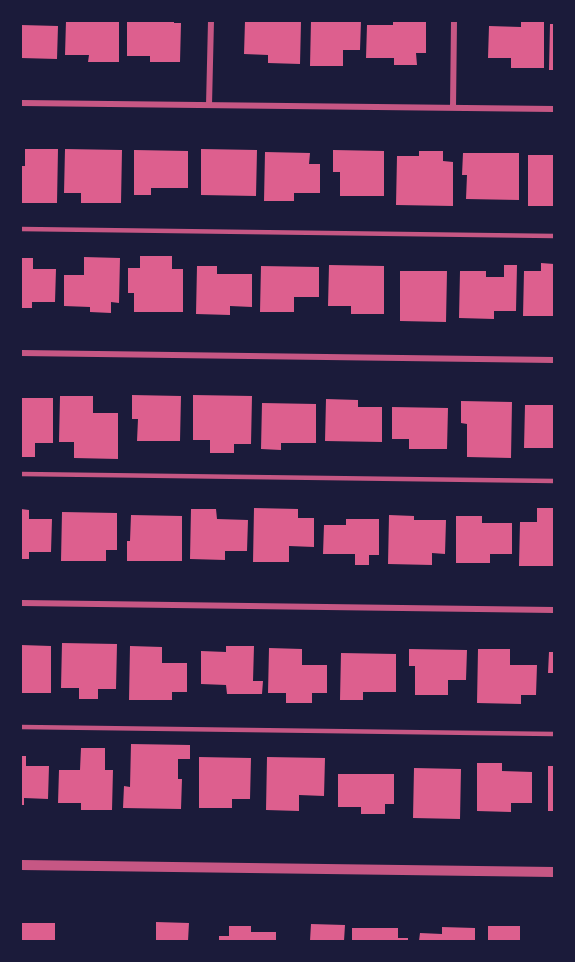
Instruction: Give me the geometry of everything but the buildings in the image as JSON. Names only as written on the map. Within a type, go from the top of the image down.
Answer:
[{"type":"street","points":[[210,105],[211,21]]},
{"type":"street","points":[[453,108],[454,21]]},
{"type":"street","points":[[21,103],[554,109]]},
{"type":"street","points":[[21,353],[554,360]]},
{"type":"street","points":[[21,603],[554,610]]},
{"type":"street","points":[[21,865],[554,872]]},
{"type":"lane","points":[[21,229],[554,236]]},
{"type":"lane","points":[[21,474],[554,481]]},
{"type":"lane","points":[[21,727],[554,734]]}]
